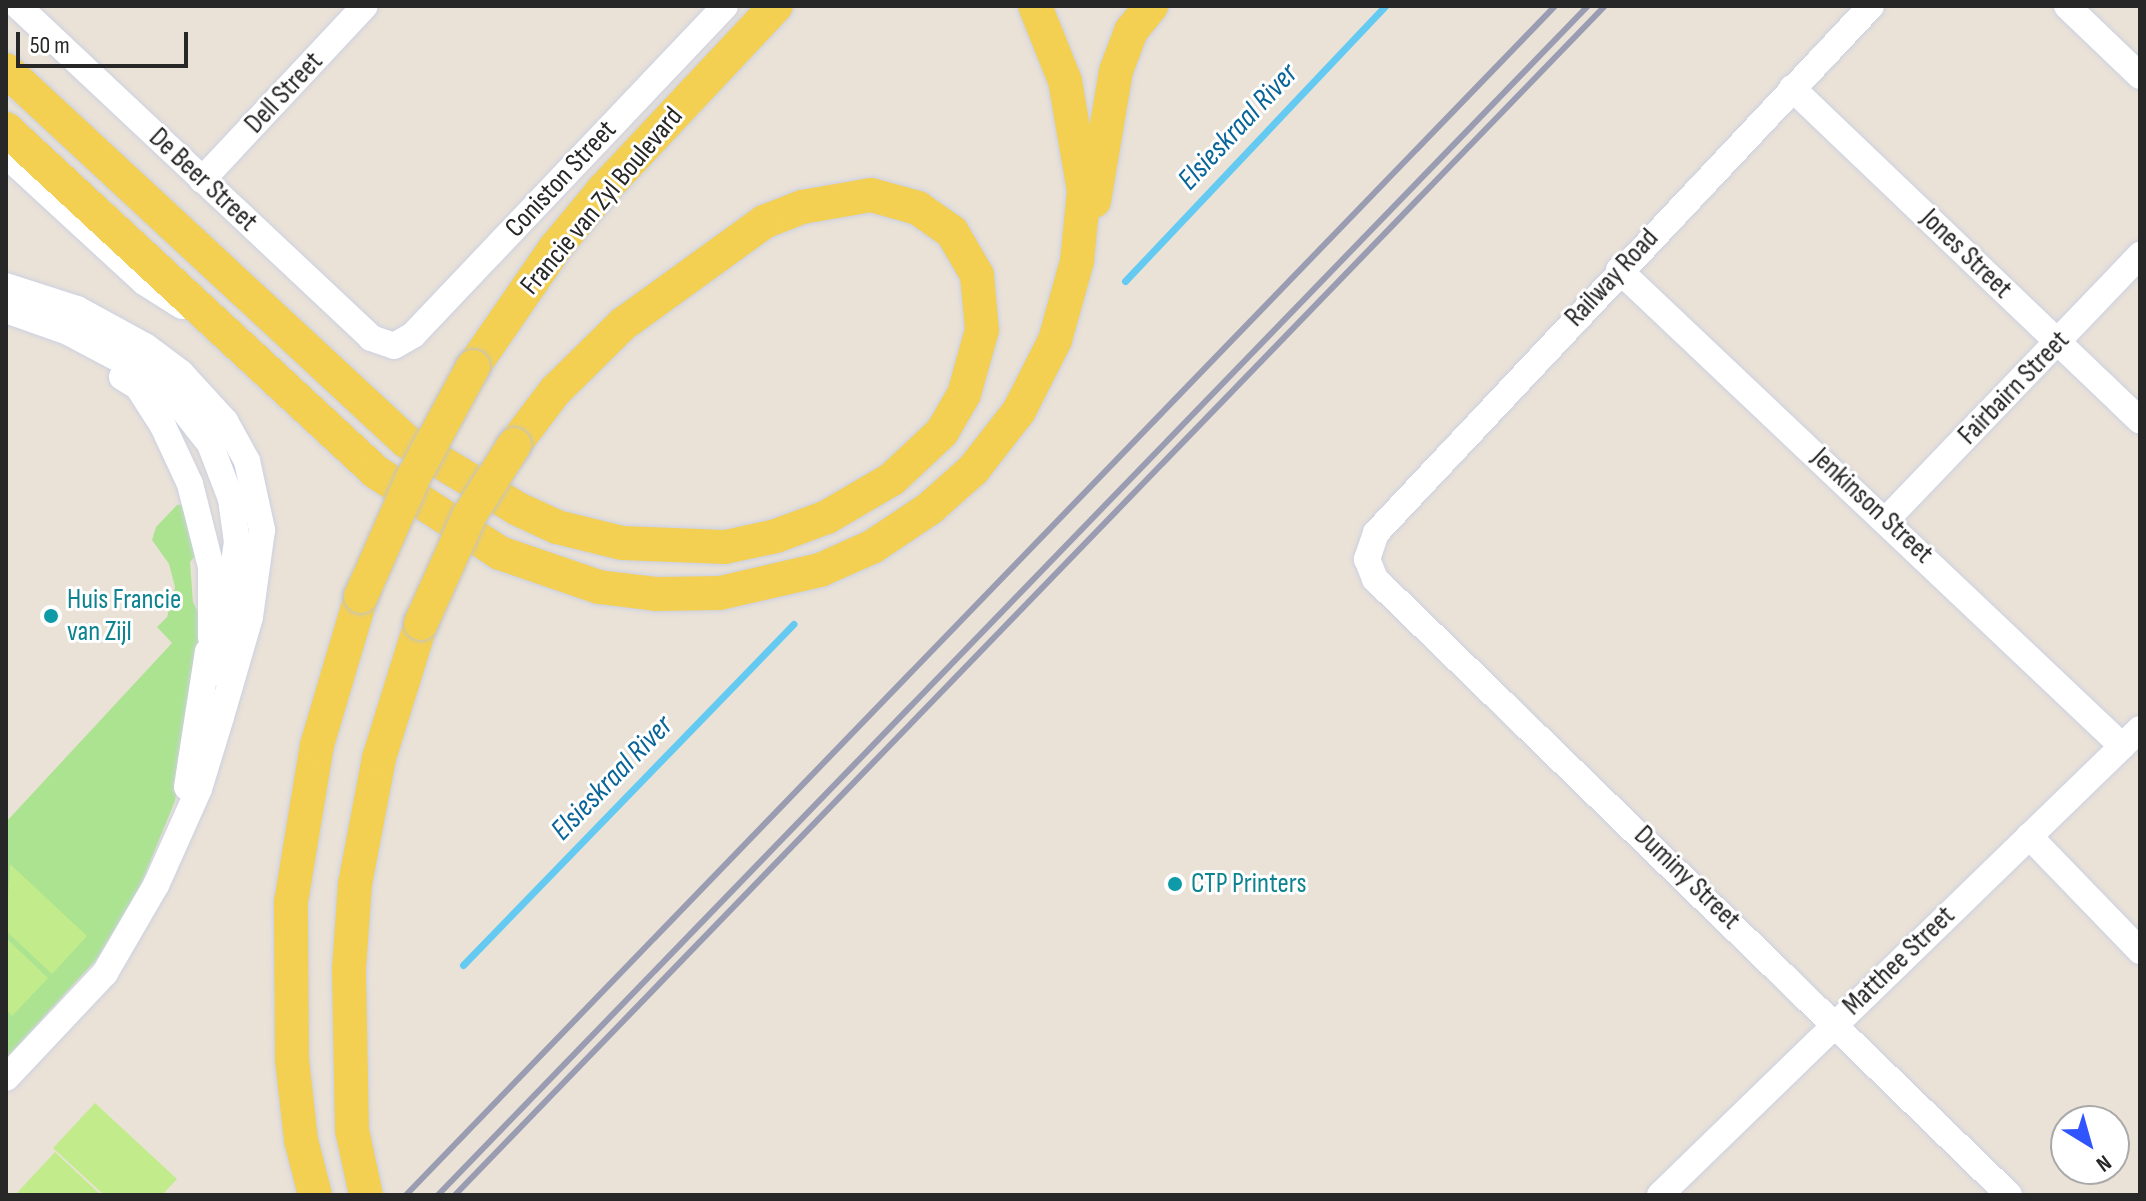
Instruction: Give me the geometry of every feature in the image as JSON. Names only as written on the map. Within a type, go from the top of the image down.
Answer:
[{"type":"main road","name":"Francie van Zyl Boulevard","points":[[315,1195],[301,1140],[288,980],[291,902],[317,745],[361,596],[414,476],[473,367],[555,248],[604,189],[776,6]]},
{"type":"main road","points":[[6,129],[216,327],[376,472],[500,553],[599,587],[656,594],[720,593],[820,570],[872,547],[929,509],[973,470],[1019,411],[1055,340],[1079,236],[1084,191],[1077,135],[1065,81],[1035,6]]},
{"type":"main road","points":[[1079,236],[1100,186],[1116,71],[1131,31],[1151,6]]},
{"type":"main road","points":[[6,70],[406,441],[518,509],[557,527],[622,543],[725,547],[776,536],[827,517],[892,479],[942,432],[964,394],[982,330],[977,275],[952,232],[918,208],[871,195],[802,207],[764,222],[623,324],[555,391],[514,445],[469,516],[421,623],[379,758],[355,884],[349,969],[352,1130],[366,1195]]},
{"type":"street","name":"De Beer Street","points":[[18,6],[371,338],[394,346]]},
{"type":"street","name":"Dell Street","points":[[202,180],[365,6]]},
{"type":"street","name":"Coniston Street","points":[[394,346],[413,335],[725,6]]},
{"type":"street","name":"Railway Road","points":[[1367,559],[1376,533],[1619,270],[1871,6]]},
{"type":"street","points":[[2067,6],[2140,76]]},
{"type":"street","name":"Jones Street","points":[[1792,88],[2140,420]]},
{"type":"street","points":[[6,155],[144,282],[216,327]]},
{"type":"street","name":"Fairbairn Street","points":[[1887,519],[2140,255]]},
{"type":"street","name":"Jenkinson Street","points":[[1619,270],[1887,519],[2131,737]]},
{"type":"street","points":[[6,286],[77,309],[145,346],[202,393],[247,461],[259,509],[260,565],[199,789],[183,818],[156,885],[105,973],[6,1078]]},
{"type":"street","points":[[6,299],[56,315],[140,358],[205,415],[228,454],[243,495],[249,546],[237,627],[199,789]]},
{"type":"street","points":[[6,310],[94,344],[155,384],[193,419],[222,472],[237,542],[199,789]]},
{"type":"street","points":[[6,326],[90,357],[138,387],[180,426],[215,504],[221,571],[183,818]]},
{"type":"street","name":"Duminy Street","points":[[1367,559],[1375,579],[1837,1022],[2009,1195]]},
{"type":"street","name":"Matthee Street","points":[[1660,1195],[2131,737]]},
{"type":"street","points":[[2029,836],[2140,951]]},
{"type":"green space","points":[[187,504],[201,549],[190,562],[193,602],[204,624],[175,801],[139,889],[96,960],[6,1058],[6,822],[172,643],[157,627],[167,617],[175,587],[169,564],[152,540],[156,527],[177,505]]},
{"type":"green space","points":[[10,864],[87,936],[52,974],[6,931]]},
{"type":"green space","points":[[6,938],[48,978],[12,1016],[6,1010]]},
{"type":"green space","points":[[95,1103],[177,1179],[162,1195],[104,1195],[53,1148]]},
{"type":"green space","points":[[55,1152],[101,1195],[15,1195]]},
{"type":"waterway","name":"Elsieskraal River","points":[[1125,281],[1385,6]]},
{"type":"waterway","name":"Elsieskraal River","points":[[463,965],[794,624]]},
{"type":"railway","points":[[406,1195],[1555,6]]},
{"type":"railway","points":[[438,1195],[1588,6]]},
{"type":"railway","points":[[455,1195],[1605,6]]},
{"type":"place","name":"Huis Francie van Zijl","points":[[51,616]]},
{"type":"place","name":"CTP Printers","points":[[1175,884]]}]
